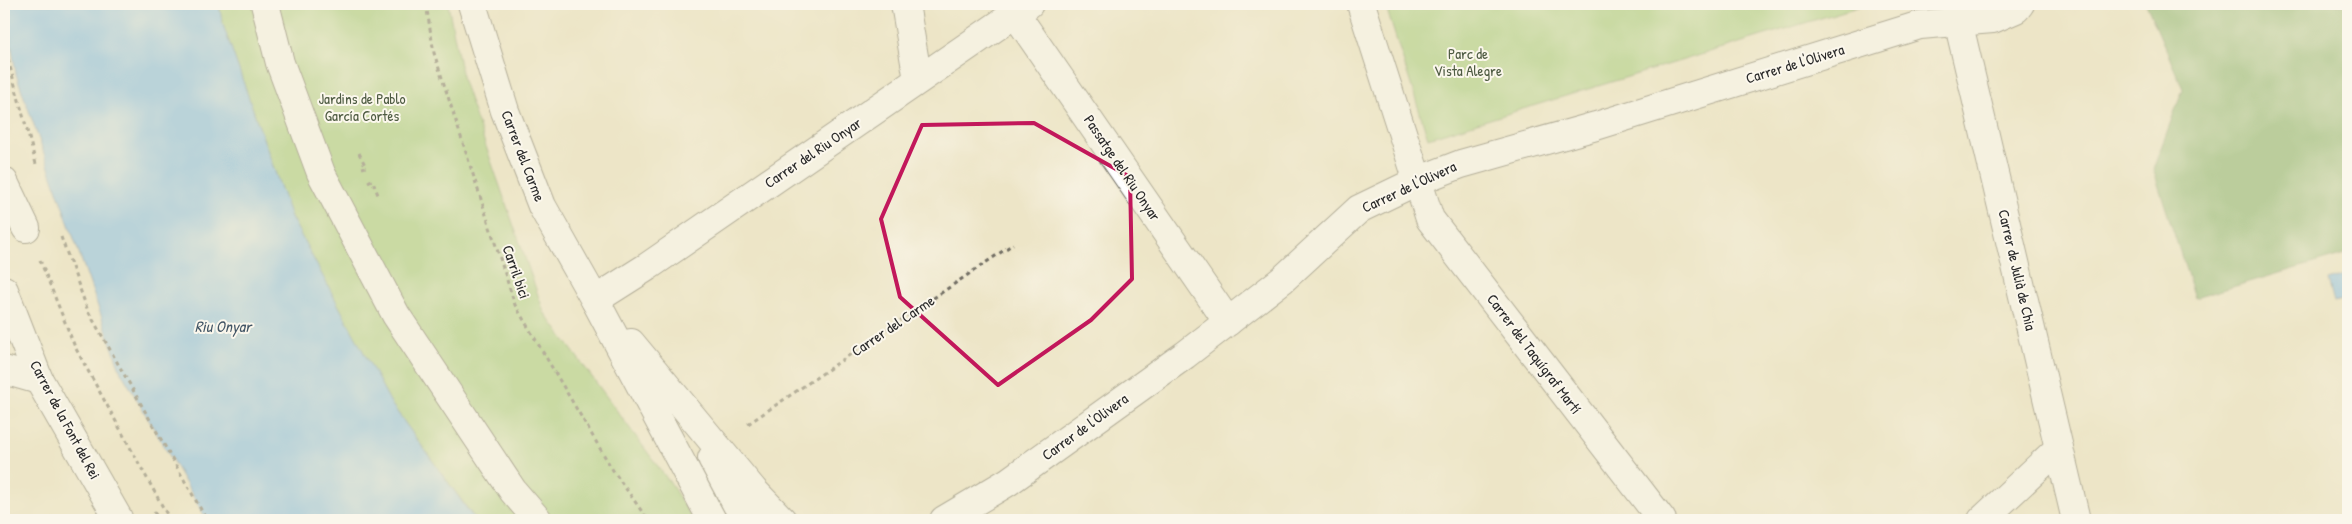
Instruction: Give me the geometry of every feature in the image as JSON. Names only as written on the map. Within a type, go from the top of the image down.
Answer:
[{"type":"street","points":[[266,4],[280,63],[322,173],[391,306],[513,491],[538,520]]},
{"type":"street","name":"Carrer del Carme","points":[[472,4],[505,111],[542,206],[595,300],[712,520]]},
{"type":"street","points":[[905,4],[918,80]]},
{"type":"street","name":"Carrer del Taquígraf Martí","points":[[1361,4],[1404,131],[1417,181],[1430,219],[1662,520]]},
{"type":"street","name":"Carrer de l'Olivera","points":[[944,520],[1008,482],[1228,322],[1282,280],[1359,209],[1417,181],[1461,164],[1596,126],[1920,26],[1993,19],[2016,9],[2020,4]]},
{"type":"street","name":"Carrer del Riu Onyar","points":[[595,300],[647,267],[1022,8]]},
{"type":"street","name":"Passatge del Riu Onyar","points":[[1022,8],[1228,322]]},
{"type":"street","name":"Carrer de Julià de Chia","points":[[1958,21],[2076,520]]},
{"type":"street","points":[[4,182],[26,228]]},
{"type":"street","name":"Carrer de la Font del Rei","points":[[4,290],[39,380],[118,518],[117,520]]},
{"type":"street","name":"Carrer del Carme","points":[[595,300],[754,491],[782,520]]},
{"type":"street","points":[[4,370],[39,380]]},
{"type":"street","points":[[683,405],[736,505],[750,520]]},
{"type":"street","points":[[1982,520],[2059,448]]},
{"type":"path","name":"Carril bici","points":[[426,4],[434,53],[515,305],[614,472],[648,520]]},
{"type":"path","points":[[4,44],[38,171]]},
{"type":"path","points":[[359,153],[366,167],[362,168]]},
{"type":"path","points":[[368,182],[372,180],[379,197]]},
{"type":"path","points":[[26,228],[75,347],[170,520]]},
{"type":"path","points":[[61,236],[88,311],[207,520]]},
{"type":"path","name":"Carrer del Carme","points":[[748,424],[1013,244]]},
{"type":"highlighted area","points":[[1034,123],[1130,177],[1132,279],[1091,320],[998,385],[900,297],[881,219],[922,125]]},
{"type":"green space","name":"Jardins de Pablo García Cortés","points":[[219,4],[448,4],[463,81],[544,312],[671,484],[693,520],[476,520],[392,405],[291,217],[222,22]]},
{"type":"green space","name":"Parc de Vista Alegre","points":[[1385,4],[1867,4],[1428,138]]},
{"type":"green space","points":[[2146,4],[2348,4],[2348,253],[2195,298],[2153,169],[2183,89]]},
{"type":"water","name":"Riu Onyar","points":[[5,4],[219,4],[222,22],[291,217],[392,405],[475,520],[207,520],[121,372],[16,74]]},
{"type":"water","points":[[2348,274],[2348,298],[2334,302],[2328,280]]}]
